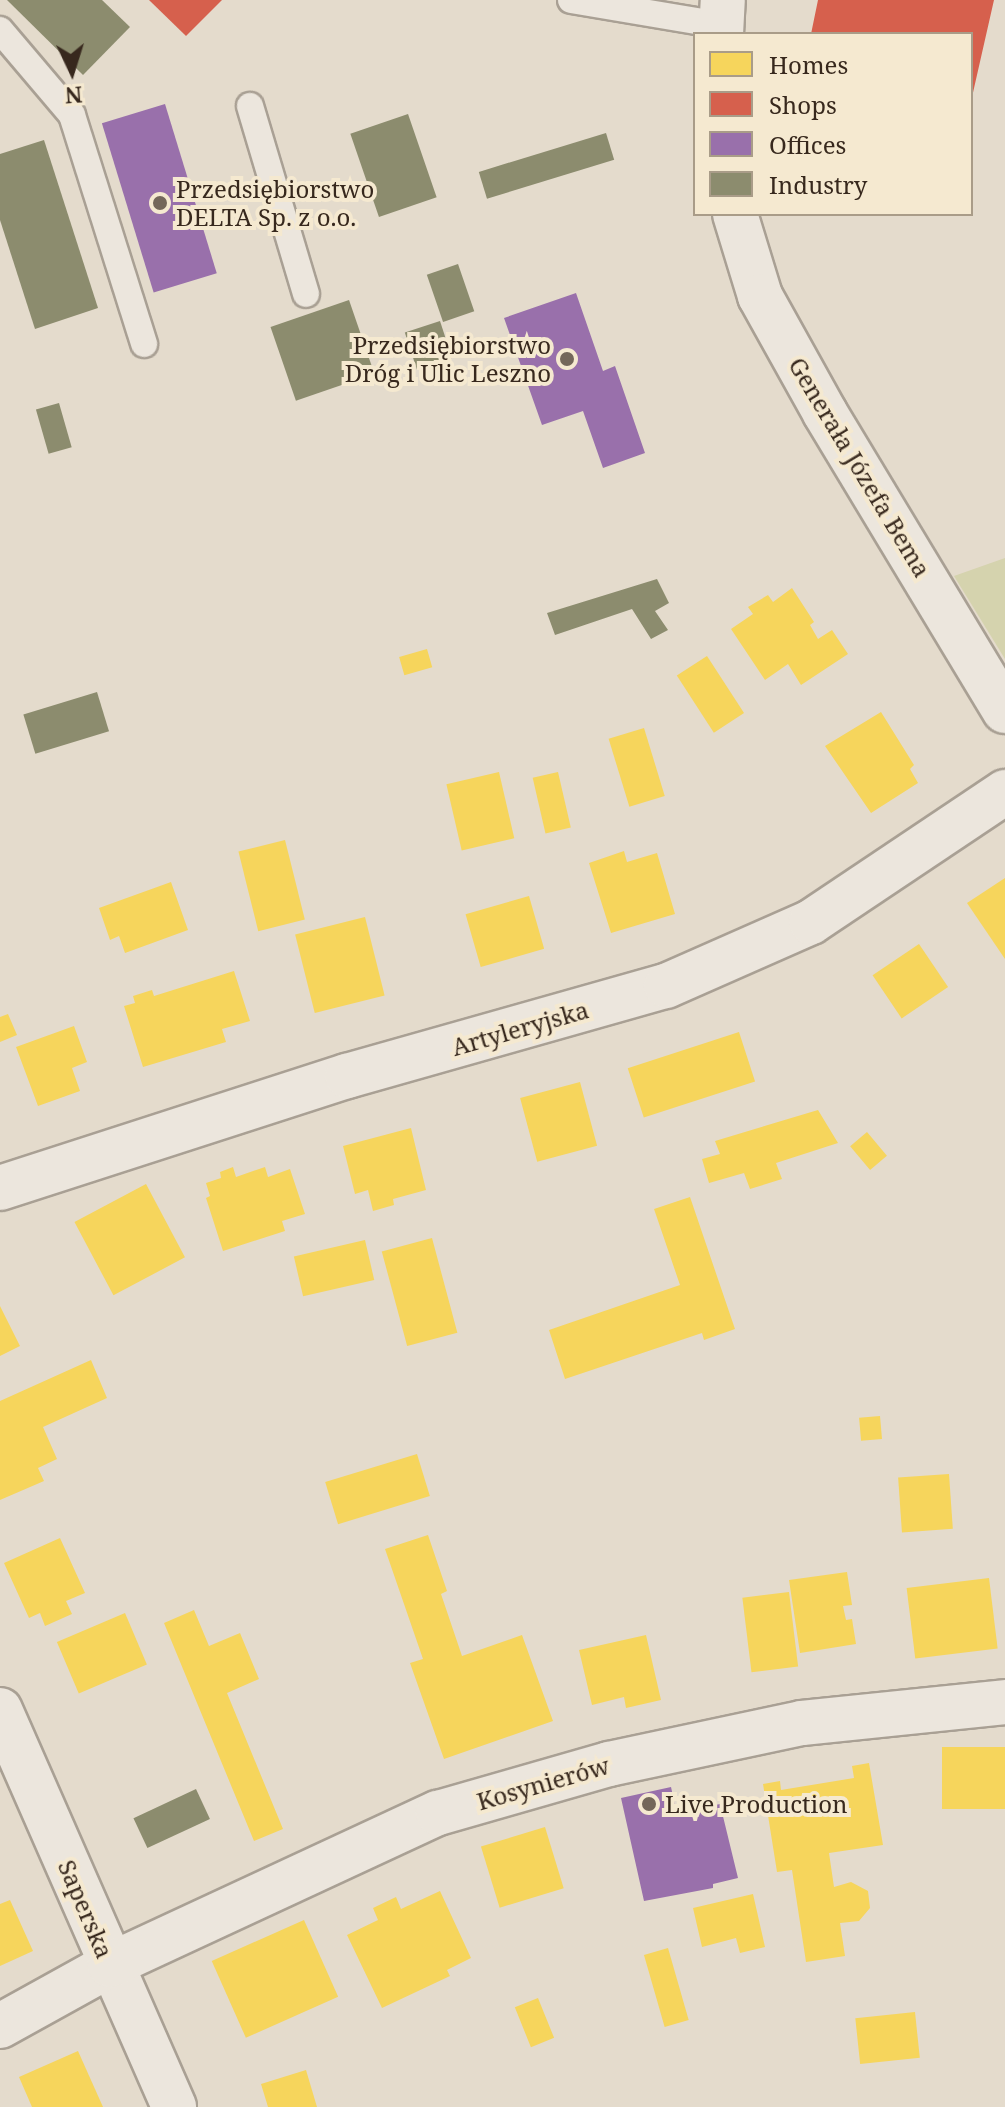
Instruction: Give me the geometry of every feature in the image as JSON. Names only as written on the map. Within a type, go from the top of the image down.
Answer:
[{"type":"street","name":"Generała Józefa Bema","points":[[736,216],[760,296],[832,424],[1005,711]]},
{"type":"street","name":"Artyleryjska","points":[[0,1188],[332,1080],[666,986],[811,922],[1005,792]]},
{"type":"street","name":"Kosynierów","points":[[0,2026],[110,1965],[438,1813],[609,1764],[802,1723],[1005,1702]]},
{"type":"street","name":"Saperska","points":[[0,1710],[174,2107]]},
{"type":"lane","points":[[571,0],[722,20]]},
{"type":"lane","points":[[0,30],[72,115],[144,344]]},
{"type":"lane","points":[[250,106],[306,294]]},
{"type":"shaded area","points":[[1005,558],[1005,659],[954,576]]},
{"type":"building: Homes","points":[[792,588],[814,622],[810,625],[818,639],[832,630],[848,654],[801,685],[788,664],[765,680],[731,629],[753,614],[748,607],[768,595],[773,602]]},
{"type":"building: Homes","points":[[427,649],[432,667],[404,675],[399,657]]},
{"type":"building: Homes","points":[[707,656],[744,713],[714,733],[677,676]]},
{"type":"building: Homes","points":[[881,712],[914,765],[910,769],[918,783],[871,813],[825,746]]},
{"type":"building: Homes","points":[[644,728],[665,796],[629,807],[609,739]]},
{"type":"building: Homes","points":[[499,772],[514,838],[462,850],[446,784]]},
{"type":"building: Homes","points":[[558,772],[571,828],[545,833],[533,778]]},
{"type":"building: Homes","points":[[285,840],[305,920],[258,931],[238,852]]},
{"type":"building: Homes","points":[[624,851],[627,862],[657,853],[675,914],[611,933],[589,863]]},
{"type":"building: Homes","points":[[1005,878],[1005,959],[967,903]]},
{"type":"building: Homes","points":[[171,882],[188,930],[125,953],[119,936],[110,940],[99,908]]},
{"type":"building: Homes","points":[[529,896],[544,949],[481,967],[466,914]]},
{"type":"building: Homes","points":[[365,917],[385,996],[315,1013],[295,934]]},
{"type":"building: Homes","points":[[919,944],[948,987],[902,1018],[873,975]]},
{"type":"building: Homes","points":[[234,971],[250,1021],[222,1029],[226,1042],[143,1067],[124,1006],[135,1003],[133,996],[152,990],[154,996]]},
{"type":"building: Homes","points":[[8,1014],[17,1035],[0,1042],[0,1017]]},
{"type":"building: Homes","points":[[74,1026],[87,1062],[72,1068],[80,1091],[38,1106],[16,1047]]},
{"type":"building: Homes","points":[[739,1032],[755,1081],[644,1118],[628,1068]]},
{"type":"building: Homes","points":[[580,1082],[597,1146],[537,1162],[520,1098]]},
{"type":"building: Homes","points":[[818,1110],[838,1143],[776,1163],[782,1179],[750,1189],[744,1173],[709,1183],[702,1159],[720,1154],[715,1141]]},
{"type":"building: Homes","points":[[411,1128],[426,1190],[393,1199],[394,1205],[373,1211],[368,1190],[355,1194],[343,1146]]},
{"type":"building: Homes","points":[[867,1132],[887,1156],[870,1170],[850,1146]]},
{"type":"building: Homes","points":[[233,1167],[236,1177],[265,1167],[268,1177],[290,1169],[305,1214],[282,1221],[285,1231],[223,1251],[206,1198],[210,1196],[206,1183],[221,1178],[220,1172]]},
{"type":"building: Homes","points":[[146,1184],[185,1257],[113,1295],[74,1222]]},
{"type":"building: Homes","points":[[690,1197],[735,1329],[704,1340],[702,1333],[565,1379],[549,1330],[680,1285],[654,1209]]},
{"type":"building: Homes","points":[[432,1238],[457,1333],[407,1346],[382,1251]]},
{"type":"building: Homes","points":[[365,1240],[374,1280],[303,1296],[294,1256]]},
{"type":"building: Homes","points":[[0,1306],[20,1346],[0,1356]]},
{"type":"building: Homes","points":[[91,1360],[107,1398],[43,1427],[57,1459],[38,1468],[44,1481],[0,1500],[0,1401]]},
{"type":"building: Homes","points":[[880,1416],[882,1439],[861,1441],[859,1418]]},
{"type":"building: Homes","points":[[417,1454],[430,1496],[338,1524],[325,1482]]},
{"type":"building: Homes","points":[[949,1474],[953,1529],[902,1532],[898,1478]]},
{"type":"building: Homes","points":[[428,1535],[447,1591],[441,1594],[462,1656],[522,1635],[553,1721],[444,1759],[410,1663],[423,1659],[385,1549]]},
{"type":"building: Homes","points":[[60,1538],[85,1593],[66,1601],[72,1614],[45,1626],[40,1613],[29,1618],[4,1563]]},
{"type":"building: Homes","points":[[847,1572],[852,1605],[843,1606],[846,1620],[852,1619],[856,1644],[800,1653],[789,1580]]},
{"type":"building: Homes","points":[[989,1578],[998,1648],[915,1659],[907,1588]]},
{"type":"building: Homes","points":[[789,1592],[798,1666],[751,1672],[742,1598]]},
{"type":"building: Homes","points":[[194,1610],[209,1646],[240,1633],[259,1679],[227,1693],[283,1829],[254,1841],[164,1623]]},
{"type":"building: Homes","points":[[125,1613],[147,1665],[79,1693],[57,1642]]},
{"type":"building: Homes","points":[[646,1635],[661,1700],[626,1708],[624,1697],[592,1705],[579,1650]]},
{"type":"building: Homes","points":[[942,1747],[1005,1747],[1005,1809],[942,1809]]},
{"type":"building: Homes","points":[[869,1763],[883,1845],[829,1853],[834,1887],[851,1882],[868,1891],[870,1908],[859,1921],[840,1923],[845,1956],[806,1962],[792,1870],[777,1872],[763,1784],[780,1781],[781,1790],[854,1778],[852,1766]]},
{"type":"building: Homes","points":[[545,1827],[564,1888],[500,1908],[481,1847]]},
{"type":"building: Homes","points":[[440,1891],[471,1958],[447,1970],[450,1976],[382,2008],[347,1935],[378,1920],[373,1908],[396,1897],[401,1909]]},
{"type":"building: Homes","points":[[753,1894],[765,1947],[740,1953],[736,1938],[702,1947],[693,1908]]},
{"type":"building: Homes","points":[[10,1900],[33,1951],[0,1966],[0,1904]]},
{"type":"building: Homes","points":[[304,1920],[338,1997],[246,2038],[212,1961]]},
{"type":"building: Homes","points":[[668,1948],[689,2020],[665,2027],[644,1955]]},
{"type":"building: Homes","points":[[538,1998],[554,2038],[531,2047],[515,2007]]},
{"type":"building: Homes","points":[[915,2012],[920,2058],[860,2064],[855,2018]]},
{"type":"building: Homes","points":[[78,2051],[103,2107],[32,2107],[19,2077]]},
{"type":"building: Homes","points":[[306,2070],[317,2107],[268,2107],[261,2084]]},
{"type":"building: Shops","points":[[149,0],[222,0],[186,36]]},
{"type":"building: Shops","points":[[818,0],[994,0],[973,93],[973,32],[811,32]]},
{"type":"building: Offices","points":[[165,104],[217,273],[154,293],[102,123]]},
{"type":"building: Offices","points":[[576,293],[603,371],[615,366],[645,453],[603,468],[583,411],[542,425],[504,318]]},
{"type":"building: Offices","points":[[671,1787],[677,1814],[720,1804],[738,1878],[713,1884],[713,1888],[644,1901],[621,1798]]},
{"type":"building: Industry","points":[[7,0],[102,0],[130,27],[83,75]]},
{"type":"building: Industry","points":[[408,114],[437,197],[379,217],[350,134]]},
{"type":"building: Industry","points":[[606,133],[614,160],[487,199],[479,172]]},
{"type":"building: Industry","points":[[44,140],[98,308],[35,329],[0,220],[0,154]]},
{"type":"building: Industry","points":[[458,264],[474,311],[443,322],[427,275]]},
{"type":"building: Industry","points":[[349,300],[374,374],[296,401],[271,327]]},
{"type":"building: Industry","points":[[440,321],[452,358],[417,370],[405,332]]},
{"type":"building: Industry","points":[[59,403],[72,447],[49,454],[36,410]]},
{"type":"building: Industry","points":[[657,579],[669,603],[655,611],[668,630],[651,639],[632,609],[555,635],[547,613]]},
{"type":"building: Industry","points":[[97,692],[109,731],[35,754],[23,715]]},
{"type":"building: Industry","points":[[196,1789],[210,1819],[147,1848],[133,1818]]},
{"type":"place","name":"Przedsiębiorstwo DELTA Sp. z o.o.","points":[[160,203]]},
{"type":"place","name":"Przedsiębiorstwo Dróg i Ulic Leszno","points":[[567,359]]},
{"type":"place","name":"Live Production","points":[[649,1804]]}]
